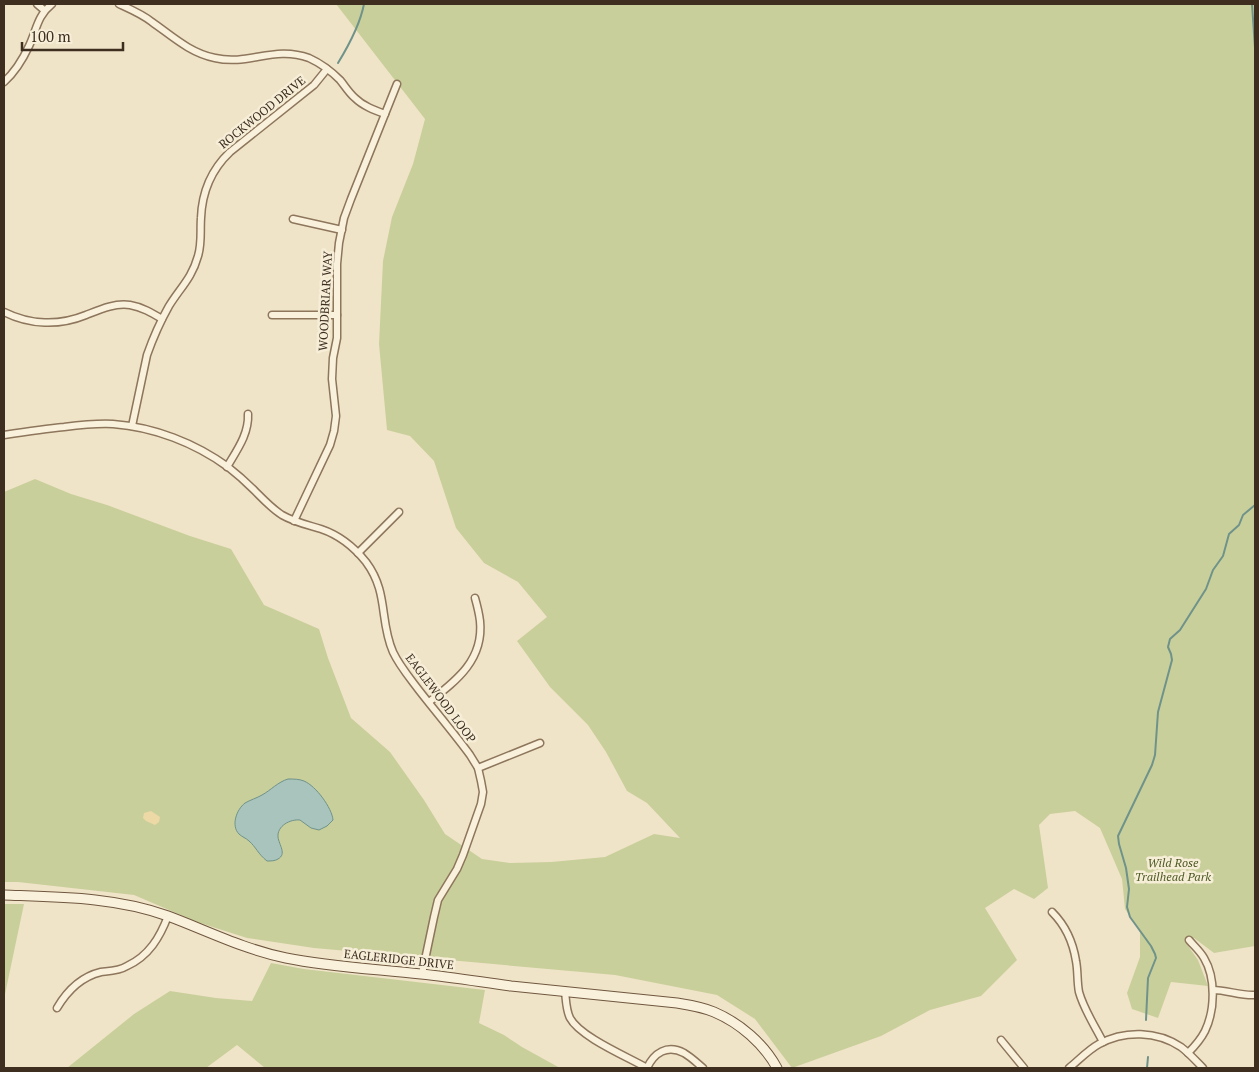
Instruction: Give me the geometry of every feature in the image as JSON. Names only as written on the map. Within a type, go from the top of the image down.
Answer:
[{"type":"main road","name":"EAGLERIDGE DRIVE","points":[[4,895],[91,899],[118,903],[168,916],[235,944],[257,951],[308,962],[677,1003],[710,1011],[734,1024],[749,1034],[767,1053],[776,1068]]},
{"type":"street","points":[[37,4],[44,10]]},
{"type":"street","points":[[4,82],[26,54],[38,20],[44,10],[52,4]]},
{"type":"street","points":[[118,4],[146,17],[189,49],[212,58],[246,60],[272,54],[290,54],[309,58],[327,69],[362,104],[385,114]]},
{"type":"street","name":"ROCKWOOD DRIVE","points":[[132,426],[151,344],[162,319],[196,265],[201,243],[200,220],[203,200],[212,173],[223,158],[314,85],[327,69]]},
{"type":"street","name":"WOODBRIAR WAY","points":[[294,521],[328,450],[334,431],[336,416],[332,380],[337,338],[338,252],[342,230],[351,199],[397,84]]},
{"type":"street","points":[[293,219],[342,230]]},
{"type":"street","points":[[4,312],[28,321],[54,323],[79,318],[110,306],[131,305],[162,319]]},
{"type":"street","points":[[272,316],[338,315]]},
{"type":"street","points":[[227,467],[246,434],[248,414]]},
{"type":"street","name":"EAGLEWOOD LOOP","points":[[4,435],[97,424],[132,426],[163,434],[210,455],[249,485],[270,506],[284,516],[334,535],[351,546],[371,569],[380,589],[387,635],[393,652],[401,666],[466,749],[478,768],[483,792],[480,811],[457,868],[438,900],[422,974]]},
{"type":"street","points":[[358,553],[399,512]]},
{"type":"street","points":[[429,702],[461,675],[474,656],[479,639],[480,622],[475,598]]},
{"type":"street","points":[[478,768],[540,743]]},
{"type":"street","points":[[1052,912],[1067,932],[1076,960],[1078,987],[1103,1042]]},
{"type":"street","points":[[56,1008],[70,989],[84,979],[100,972],[127,967],[140,958],[156,941],[168,916]]},
{"type":"street","points":[[1188,1053],[1198,1042],[1207,1025],[1213,990],[1212,978],[1203,956],[1189,940]]},
{"type":"street","points":[[1213,990],[1255,996]]},
{"type":"street","points":[[565,991],[570,1017],[580,1030],[589,1036],[647,1068],[650,1060],[656,1054],[670,1049],[684,1053],[703,1068]]},
{"type":"street","points":[[1069,1068],[1090,1050],[1103,1042],[1128,1035],[1159,1036],[1188,1053],[1204,1068]]},
{"type":"street","points":[[1001,1040],[1024,1068]]},
{"type":"green space","name":"Wild Rose Trailhead Park","points":[[336,4],[1255,4],[1255,946],[1214,953],[1194,938],[1186,943],[1198,960],[1208,986],[1171,982],[1158,1018],[1132,1009],[1127,993],[1140,957],[1140,930],[1125,909],[1122,879],[1100,828],[1075,811],[1050,814],[1039,825],[1048,888],[1034,899],[1014,889],[985,908],[1017,960],[981,996],[930,1010],[881,1036],[792,1068],[755,1019],[717,995],[615,975],[314,948],[247,938],[197,922],[134,895],[4,882],[4,492],[35,479],[71,494],[231,549],[264,605],[319,629],[351,718],[390,752],[445,834],[482,859],[510,863],[551,862],[605,857],[654,834],[680,838],[647,803],[627,791],[606,752],[588,725],[550,687],[517,641],[547,617],[518,582],[484,563],[456,528],[434,461],[410,436],[387,430],[379,344],[383,261],[392,217],[413,164],[425,119]]},
{"type":"green space","points":[[4,904],[24,904],[4,999]]},
{"type":"green space","points":[[271,963],[304,969],[485,990],[479,1023],[504,1035],[560,1068],[265,1068],[237,1045],[206,1068],[67,1068],[134,1014],[170,991],[252,1001]]},
{"type":"sand","points":[[151,811],[160,817],[159,822],[155,825],[143,818],[144,813]]},
{"type":"water","points":[[288,779],[302,780],[318,792],[327,804],[333,820],[319,830],[311,828],[300,820],[285,824],[278,833],[282,855],[277,860],[267,861],[248,840],[239,834],[235,827],[236,818],[239,810],[245,803]]},
{"type":"waterway","points":[[338,63],[354,35],[364,4]]},
{"type":"waterway","points":[[1252,4],[1255,48]]},
{"type":"waterway","points":[[1146,1020],[1148,978],[1156,958],[1151,946],[1130,917],[1127,907],[1129,889],[1126,868],[1118,836],[1155,755],[1158,712],[1172,660],[1168,647],[1170,639],[1180,630],[1206,589],[1213,570],[1223,556],[1229,534],[1239,525],[1243,515],[1255,505]]},
{"type":"waterway","points":[[1147,1068],[1148,1057]]}]
